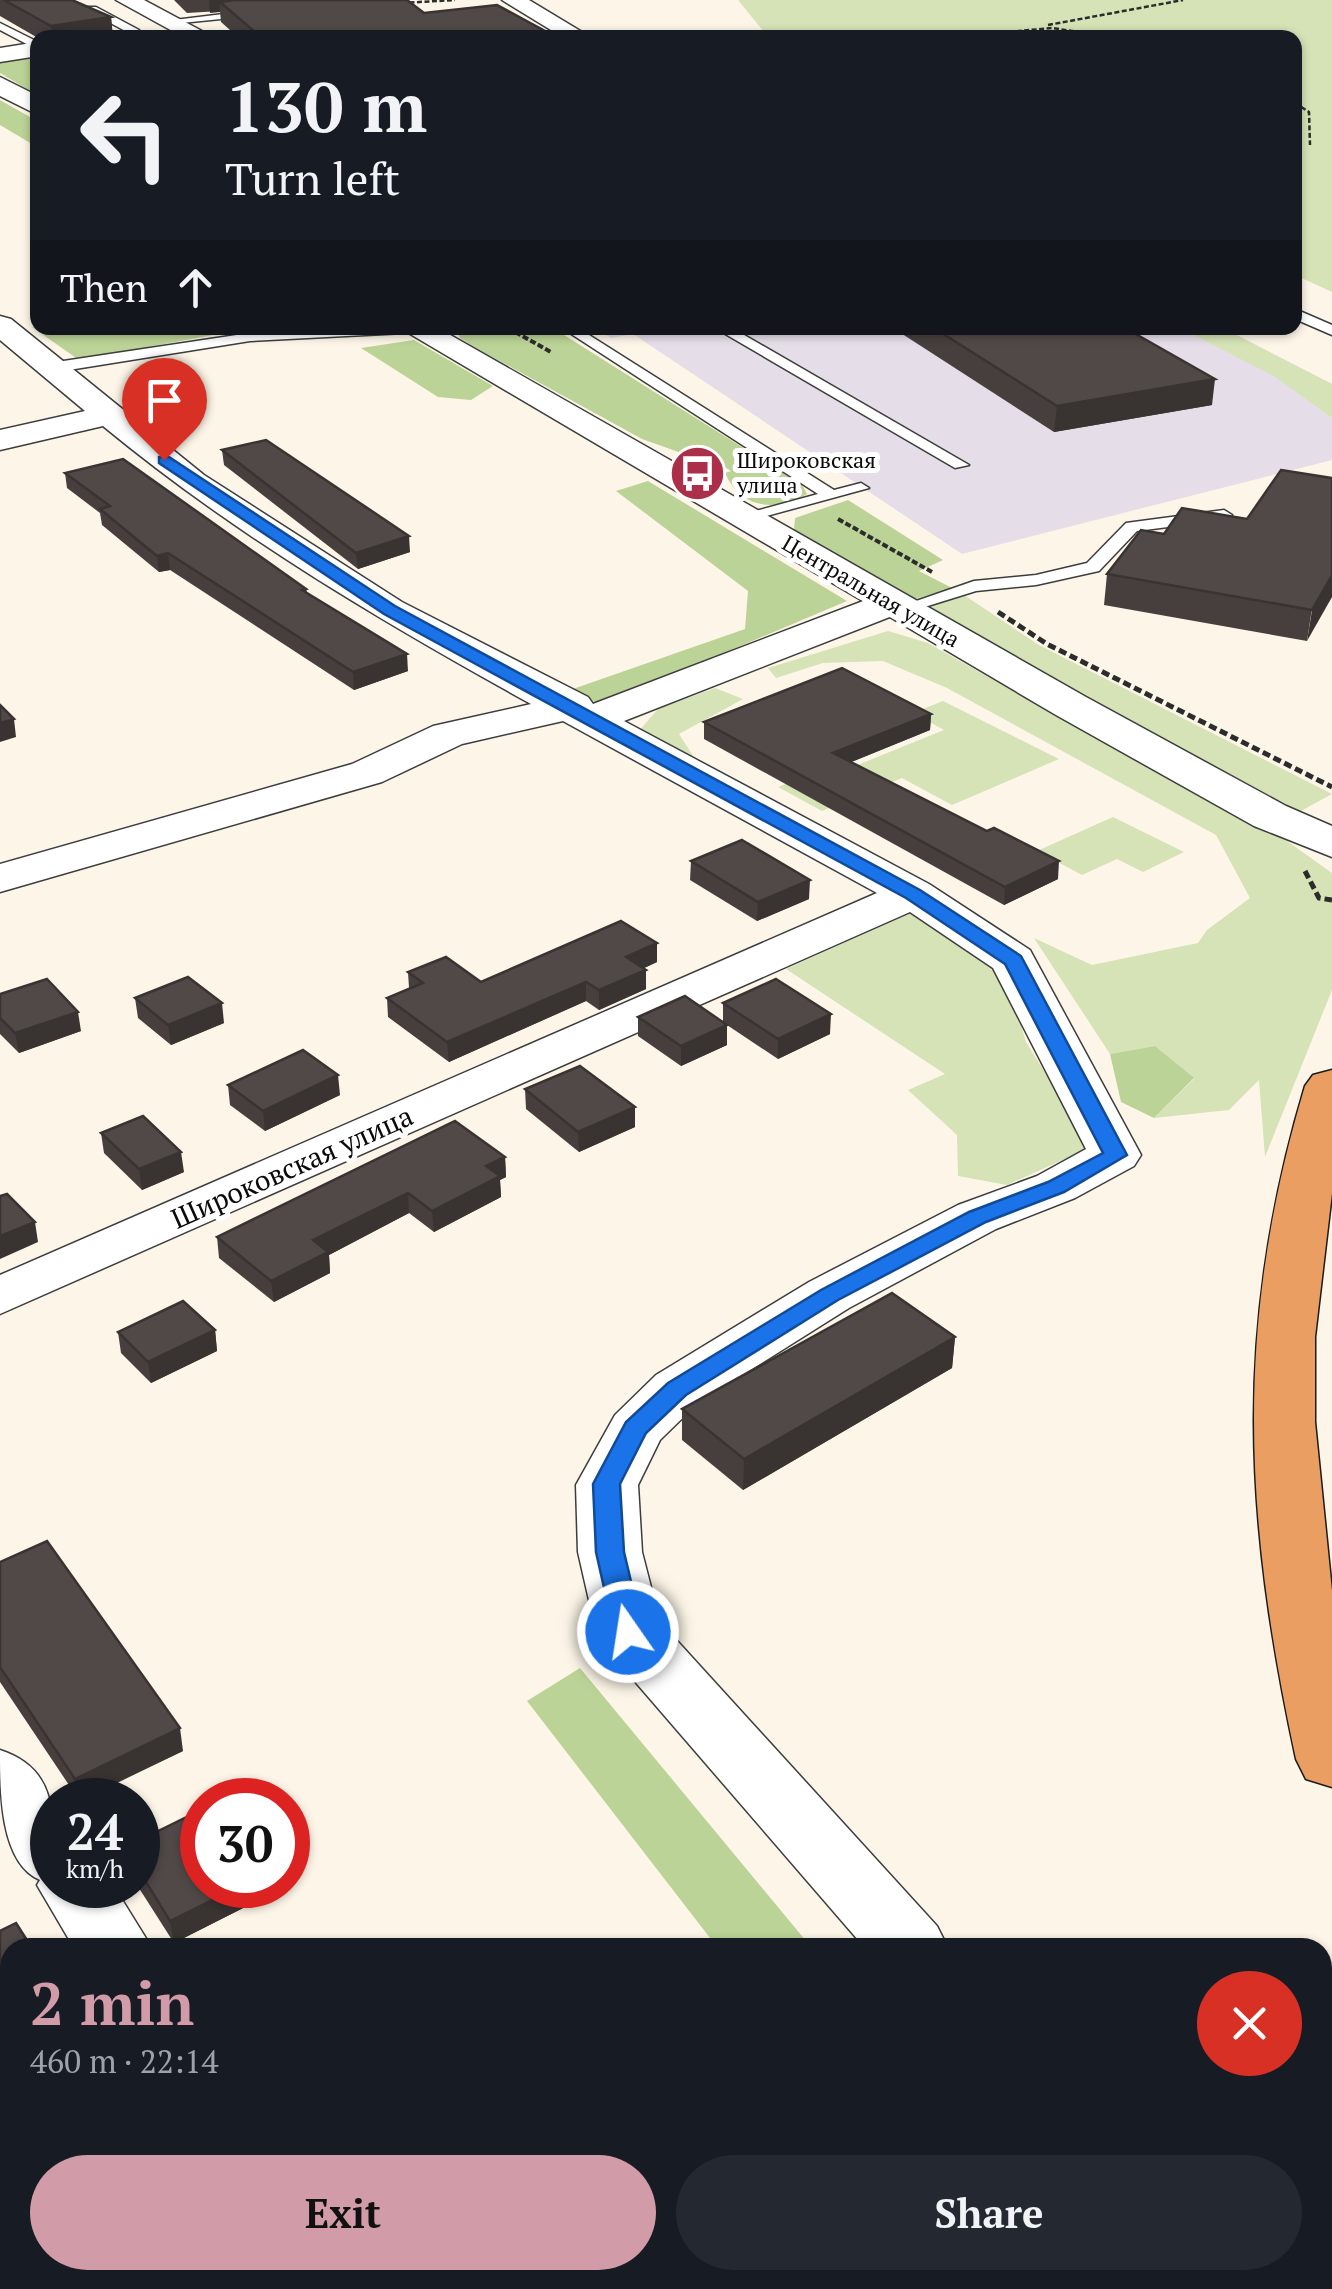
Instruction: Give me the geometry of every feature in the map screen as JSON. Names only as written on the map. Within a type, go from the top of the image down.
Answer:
[{"type":"highway","points":[[1332,1086],[1301,1189],[1289,1283],[1284,1430],[1306,1654],[1332,1759]]},
{"type":"street","points":[[127,0],[188,30]]},
{"type":"street","points":[[513,0],[567,30]]},
{"type":"street","points":[[0,55],[30,49]]},
{"type":"street","points":[[0,85],[30,102]]},
{"type":"street","points":[[0,325],[192,482],[390,610],[913,894],[1013,960],[1116,1155],[1056,1187],[977,1217],[830,1295],[677,1389],[636,1428],[606,1484],[610,1552],[628,1632],[902,1938]]},
{"type":"street","name":"Центральная улица","points":[[431,335],[897,606],[1270,816],[1332,843]]},
{"type":"street","points":[[0,440],[108,415]]},
{"type":"street","points":[[8,861],[367,773],[448,735],[584,712],[897,606]]},
{"type":"street","name":"Широковская улица","points":[[0,1296],[913,894]]},
{"type":"street","points":[[0,1778],[30,1822]]},
{"type":"street","points":[[88,1908],[108,1938]]},
{"type":"lane","points":[[49,0],[66,9],[92,9],[131,30]]},
{"type":"lane","points":[[170,21],[264,12]]},
{"type":"lane","points":[[0,26],[30,43]]},
{"type":"lane","points":[[1302,317],[1332,332]]},
{"type":"lane","points":[[50,368],[250,337],[288,335]]},
{"type":"lane","points":[[580,335],[832,496]]},
{"type":"lane","points":[[734,335],[961,465]]},
{"type":"lane","points":[[746,519],[861,488]]},
{"type":"lane","points":[[897,606],[963,589],[1093,567],[1132,528],[1224,515]]},
{"type":"path","points":[[390,3],[455,0]]},
{"type":"path","points":[[1017,30],[1183,0]]},
{"type":"path","points":[[398,3],[415,13]]},
{"type":"path","points":[[1017,30],[1081,30]]},
{"type":"path","points":[[1302,108],[1309,112],[1310,145]]},
{"type":"path","points":[[836,517],[963,589],[1047,644],[1332,787]]},
{"type":"shaded area","points":[[634,335],[1237,335],[1332,384],[1305,397],[1332,418],[1332,460],[962,554]]},
{"type":"green space","points":[[738,0],[1332,0],[1332,292],[1302,278],[1302,30],[762,30]]},
{"type":"green space","points":[[30,55],[30,91],[0,73],[0,57]]},
{"type":"green space","points":[[0,100],[30,117],[30,143],[0,125]]},
{"type":"green space","points":[[43,335],[213,335],[79,360]]},
{"type":"green space","points":[[459,335],[564,335],[802,485],[807,494],[783,504],[749,500],[732,485],[725,473],[731,471],[710,458],[701,460],[642,439]]},
{"type":"green space","points":[[1194,335],[1237,335],[1332,384],[1332,418],[1274,376]]},
{"type":"green space","points":[[414,340],[493,386],[471,400],[438,397],[361,348]]},
{"type":"green space","points":[[648,481],[847,601],[601,705],[570,690],[745,629],[748,591],[616,491]]},
{"type":"green space","points":[[848,500],[943,560],[919,571],[952,588],[908,601],[794,530],[795,518]]},
{"type":"green space","points":[[964,595],[1039,645],[1332,794],[1299,812],[920,608]]},
{"type":"green space","points":[[888,631],[928,643],[1236,817],[1273,831],[1332,873],[1332,990],[1265,1157],[1259,1080],[1229,1110],[1154,1118],[1194,1079],[1155,1046],[1110,1054],[1034,938],[1092,965],[1198,943],[1207,930],[1250,898],[1216,835],[947,688],[883,661],[823,663],[776,678],[768,668]]},
{"type":"green space","points":[[715,688],[743,699],[679,734],[699,765],[638,732],[658,709]]},
{"type":"green space","points":[[943,701],[1059,759],[952,805],[902,778],[822,811],[778,787],[844,761],[855,766],[944,730],[913,713]]},
{"type":"green space","points":[[1113,817],[1184,852],[1143,872],[1117,859],[1082,875],[1037,851]]},
{"type":"green space","points":[[913,912],[987,954],[1013,998],[1026,1042],[1091,1147],[1007,1185],[958,1176],[957,1135],[908,1090],[945,1074],[786,969]]},
{"type":"green space","points":[[1155,1046],[1194,1078],[1154,1118],[1121,1102],[1110,1054]]},
{"type":"green space","points":[[580,1668],[804,1938],[710,1938],[527,1701]]},
{"type":"building","points":[[4,0],[72,0],[111,17],[51,26]]},
{"type":"building","points":[[407,0],[424,13],[497,5],[543,30],[253,30],[220,2]]},
{"type":"building","points":[[945,335],[1137,335],[1215,379],[1057,406]]},
{"type":"building","points":[[266,440],[409,536],[356,553],[222,450]]},
{"type":"building","points":[[123,459],[306,589],[302,590],[407,654],[353,672],[168,553],[157,556],[100,509],[110,506],[65,473]]},
{"type":"building","points":[[1281,470],[1332,478],[1332,575],[1312,610],[1107,574],[1141,530],[1164,534],[1182,508],[1247,519]]},
{"type":"building","points":[[842,668],[931,714],[833,753],[987,831],[994,828],[1059,861],[1005,887],[704,722]]},
{"type":"building","points":[[0,705],[14,719],[0,723]]},
{"type":"building","points":[[742,840],[810,880],[758,902],[691,861]]},
{"type":"building","points":[[621,921],[657,943],[626,957],[646,970],[599,990],[586,982],[447,1042],[387,998],[423,983],[408,972],[446,957],[481,982]]},
{"type":"building","points":[[188,977],[222,1003],[168,1025],[135,998]]},
{"type":"building","points":[[47,979],[78,1012],[15,1033],[0,1018],[0,994]]},
{"type":"building","points":[[776,979],[831,1014],[778,1039],[723,1003]]},
{"type":"building","points":[[685,996],[727,1025],[681,1046],[638,1017]]},
{"type":"building","points":[[303,1050],[338,1075],[263,1111],[228,1085]]},
{"type":"building","points":[[580,1066],[635,1107],[578,1132],[525,1089]]},
{"type":"building","points":[[143,1116],[181,1152],[139,1169],[101,1133]]},
{"type":"building","points":[[455,1121],[505,1157],[486,1166],[500,1176],[432,1211],[408,1193],[313,1240],[328,1252],[271,1281],[217,1237]]},
{"type":"building","points":[[7,1194],[35,1222],[0,1236],[0,1196]]},
{"type":"building","points":[[892,1293],[955,1337],[744,1459],[682,1409]]},
{"type":"building","points":[[183,1301],[215,1330],[148,1362],[118,1332]]},
{"type":"building","points":[[47,1541],[180,1728],[74,1778],[0,1667],[0,1562]]},
{"type":"building","points":[[180,1820],[180,1908],[196,1908],[170,1921],[160,1905],[160,1830]]},
{"type":"building","points":[[16,1923],[26,1938],[0,1938],[0,1931]]},
{"type":"place","name":"Широковская улица","points":[[698,473]]},
{"type":"route","points":[[164,460],[390,610],[913,894],[1013,960],[1116,1155],[1056,1187],[977,1217],[830,1295],[677,1389],[636,1428],[606,1484],[610,1552],[628,1632]]}]
